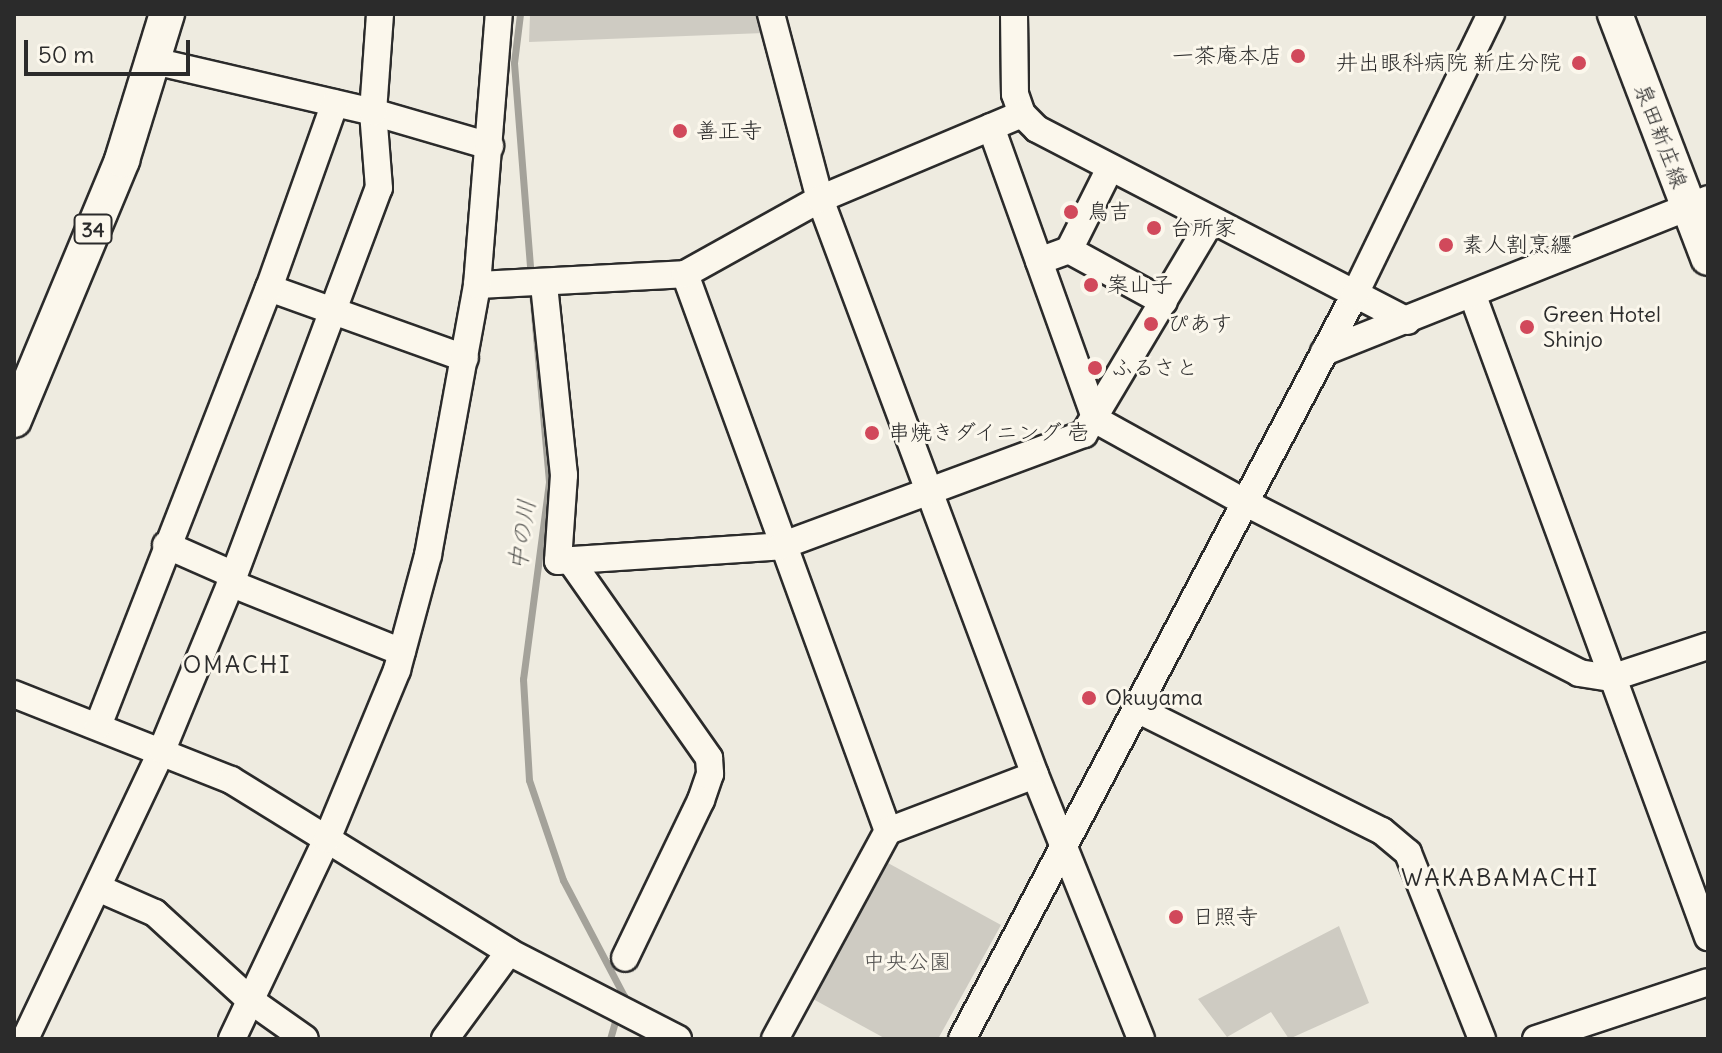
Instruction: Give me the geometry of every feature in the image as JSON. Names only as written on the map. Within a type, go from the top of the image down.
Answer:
[{"type":"main road","name":"34","points":[[17,401],[122,160],[167,14]]},
{"type":"main road","name":"泉田新庄線","points":[[1615,14],[1698,203],[1708,258]]},
{"type":"street","points":[[25,1039],[162,750],[232,579],[379,188],[373,112],[380,14]]},
{"type":"street","points":[[232,1039],[327,839],[402,652],[428,555],[477,285],[499,14]]},
{"type":"street","points":[[771,14],[820,199],[1035,775],[1141,1039]]},
{"type":"street","points":[[1014,14],[1015,94],[1022,114],[1037,129],[1407,321]]},
{"type":"street","points":[[962,1039],[1139,710],[1244,502],[1354,296],[1491,14]]},
{"type":"street","points":[[154,61],[373,112],[490,146]]},
{"type":"street","points":[[98,726],[166,545],[269,288],[335,103]]},
{"type":"street","points":[[477,285],[534,285],[685,274],[820,199],[1022,114]]},
{"type":"street","points":[[991,127],[1096,420],[1244,502],[1548,660],[1611,678],[1708,646]]},
{"type":"street","points":[[1039,261],[1069,250],[1110,168]]},
{"type":"street","points":[[1324,352],[1473,296],[1698,203]]},
{"type":"street","points":[[534,285],[564,475],[558,561],[781,546],[1084,434],[1096,420],[1211,221]]},
{"type":"street","points":[[1069,250],[1164,302]]},
{"type":"street","points":[[685,274],[781,546],[888,831]]},
{"type":"street","points":[[269,288],[465,358]]},
{"type":"street","points":[[1473,296],[1708,937]]},
{"type":"street","points":[[166,545],[232,579],[402,652]]},
{"type":"street","points":[[570,560],[709,758],[710,774],[701,800],[625,958]]},
{"type":"street","points":[[14,694],[162,750],[231,780],[509,952],[606,1001],[654,1030]]},
{"type":"street","points":[[1139,710],[1382,831],[1408,853],[1482,1039]]},
{"type":"street","points":[[775,1039],[888,831],[1035,775]]},
{"type":"street","points":[[98,888],[155,913],[250,1000],[305,1039]]},
{"type":"street","points":[[445,1039],[509,952]]},
{"type":"street","points":[[1536,1039],[1708,982]]},
{"type":"green space","points":[[530,14],[758,14],[764,33],[529,42]]},
{"type":"green space","name":"中央公園","points":[[888,863],[1001,925],[938,1039],[886,1039],[813,999]]},
{"type":"green space","points":[[1339,926],[1369,1003],[1289,1039],[1271,1012],[1227,1037],[1198,999]]},
{"type":"waterway","name":"中の川","points":[[520,14],[514,63],[531,279]]},
{"type":"waterway","name":"中の川","points":[[532,291],[549,482],[523,679],[529,780],[563,880],[624,996],[621,1003]]},
{"type":"waterway","name":"中の川","points":[[610,1039],[617,1015]]},
{"type":"place","name":"一茶庵本店","points":[[1298,56]]},
{"type":"place","name":"井出眼科病院 新庄分院","points":[[1579,63]]},
{"type":"place","name":"善正寺","points":[[680,131]]},
{"type":"place","name":"鳥吉","points":[[1071,212]]},
{"type":"place","name":"台所家","points":[[1154,228]]},
{"type":"place","name":"素人割烹纒","points":[[1446,245]]},
{"type":"place","name":"案山子","points":[[1091,285]]},
{"type":"place","name":"ぴあす","points":[[1151,324]]},
{"type":"place","name":"Green Hotel Shinjo","points":[[1527,327]]},
{"type":"place","name":"ふるさと","points":[[1095,368]]},
{"type":"place","name":"串焼きダイニング 壱","points":[[872,433]]},
{"type":"place","name":"Okuyama","points":[[1089,698]]},
{"type":"place","name":"日照寺","points":[[1176,917]]},
{"type":"district","name":"OMACHI","points":[[237,665]]},
{"type":"district","name":"WAKABAMACHI","points":[[1500,878]]}]
